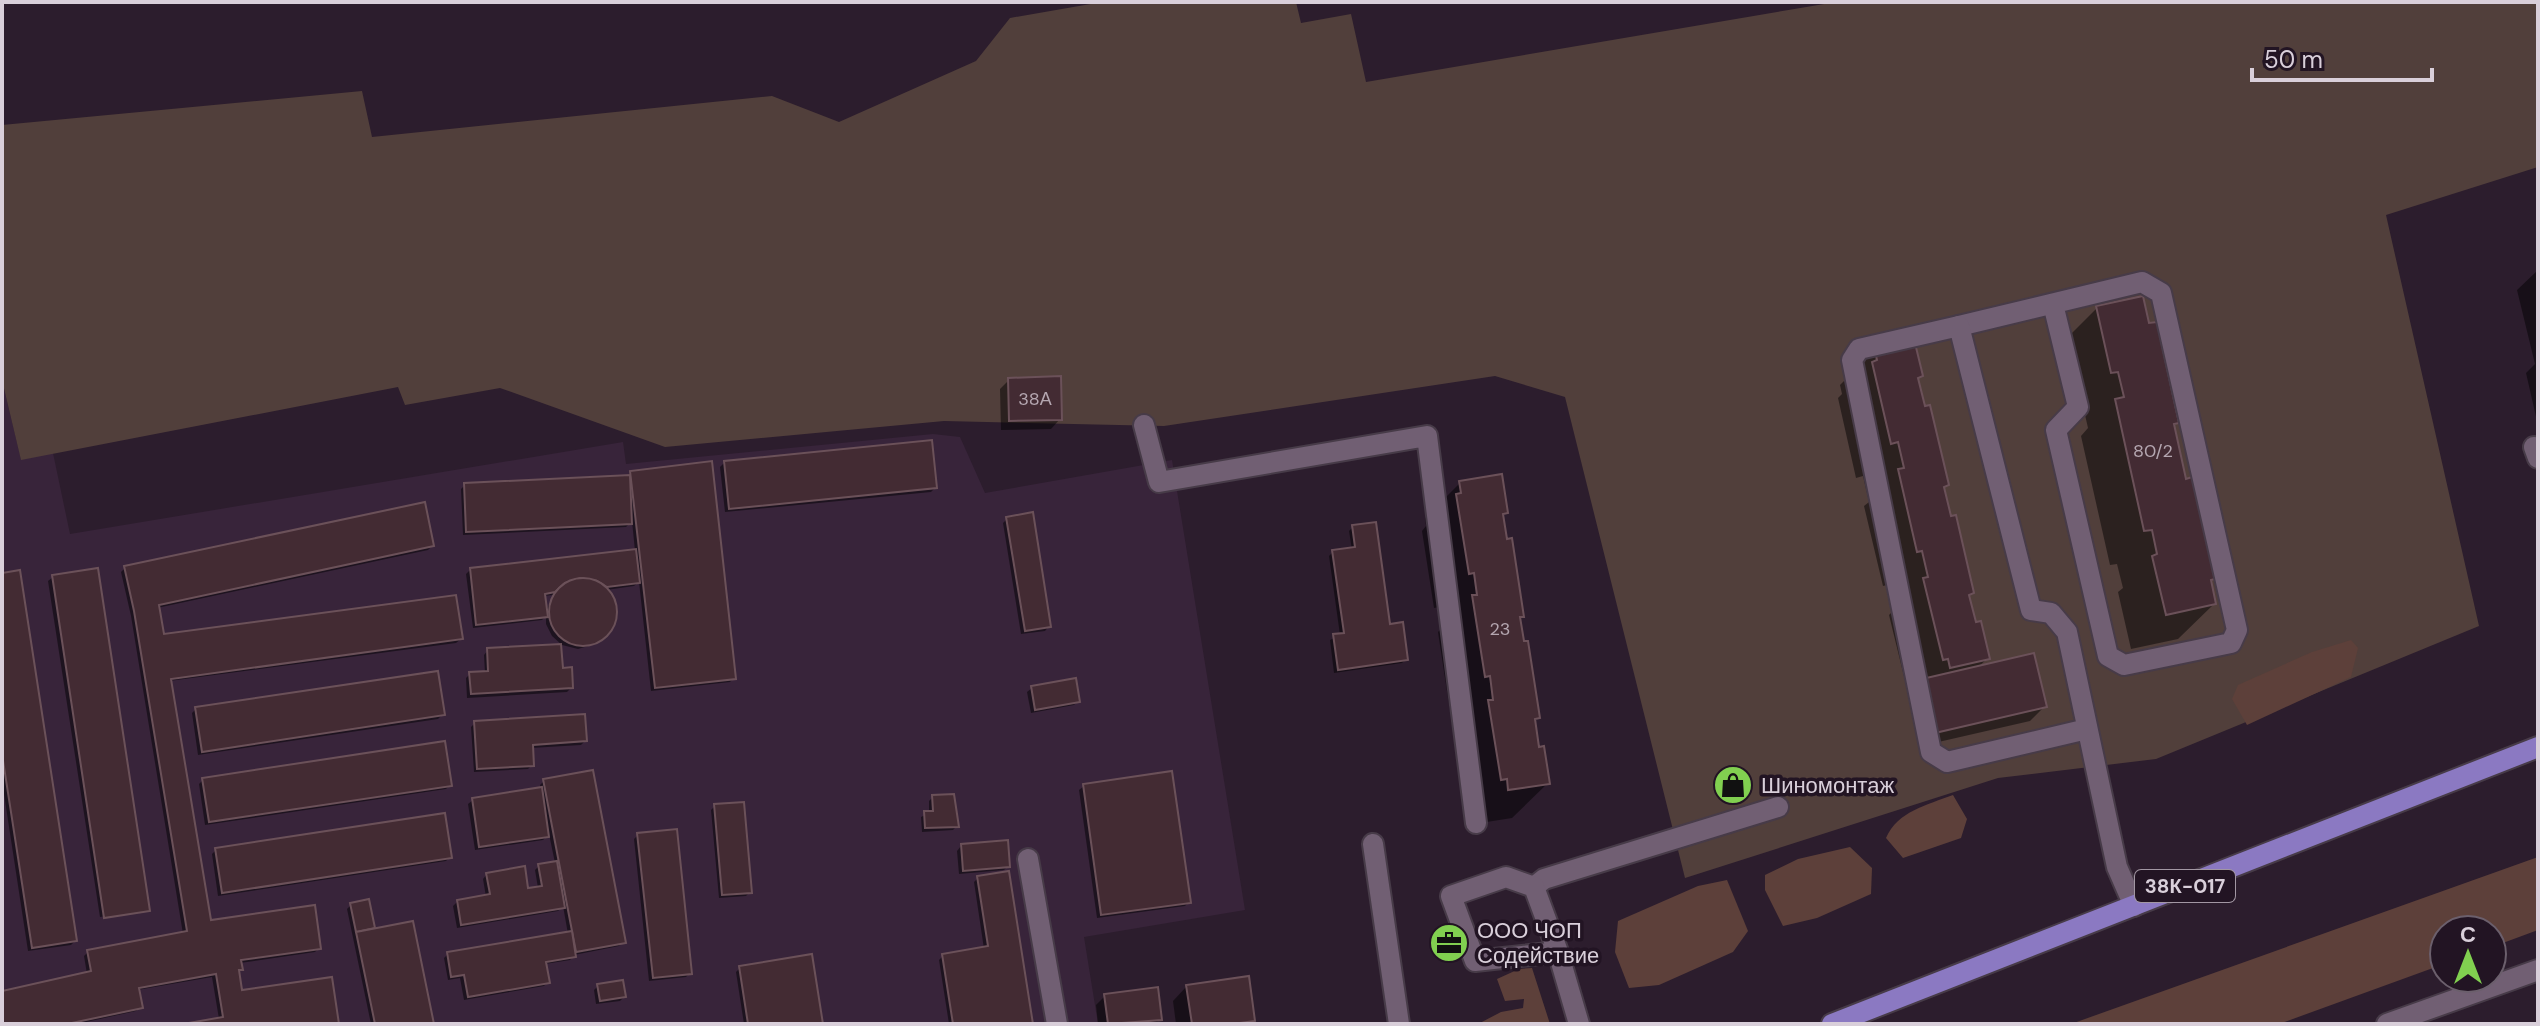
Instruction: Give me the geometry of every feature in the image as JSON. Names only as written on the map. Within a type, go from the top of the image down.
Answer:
[{"type":"main road","name":"38К-017","points":[[1832,1024],[2538,747]]},
{"type":"street","points":[[2053,304],[2078,407],[2056,430],[2108,656],[2124,665],[2231,643],[2237,630],[2161,293],[2142,282],[1859,349],[1852,360],[1931,752],[1947,762],[2087,729]]},
{"type":"street","points":[[1959,326],[2031,610],[2051,613],[2067,632],[2117,867],[2134,906]]},
{"type":"street","points":[[1144,425],[1159,482],[1427,436],[1476,823]]},
{"type":"street","points":[[1534,887],[1544,879],[1778,807]]},
{"type":"street","points":[[1373,844],[1399,1024]]},
{"type":"street","points":[[1028,859],[1057,1024]]},
{"type":"street","points":[[1534,887],[1506,877],[1451,896],[1475,961],[1558,952]]},
{"type":"street","points":[[1534,887],[1558,952],[1579,1024]]},
{"type":"street","points":[[2387,1024],[2538,970]]},
{"type":"shaded area","points":[[1102,2],[1296,2],[1301,23],[1351,14],[1366,82],[1836,2],[2538,2],[2538,167],[2386,215],[2479,626],[2156,759],[1998,778],[1685,878],[1565,397],[1495,376],[1164,426],[944,421],[665,447],[500,388],[405,405],[398,387],[21,460],[2,380],[2,125],[362,91],[372,137],[772,96],[839,122],[976,61],[1010,18]]},
{"type":"shaded area","points":[[2,380],[21,459],[53,453],[70,534],[623,442],[626,464],[933,434],[960,437],[985,493],[1172,460],[1245,910],[1084,937],[1098,1024],[2,1024]]},
{"type":"shaded area","points":[[2351,640],[2358,648],[2351,677],[2247,725],[2232,699],[2238,685],[2312,652]]},
{"type":"shaded area","points":[[1953,795],[1967,819],[1961,838],[1903,858],[1886,838],[1891,829],[1914,810]]},
{"type":"shaded area","points":[[1850,847],[1872,868],[1871,894],[1817,918],[1783,926],[1765,890],[1765,875],[1798,859]]},
{"type":"shaded area","points":[[2538,857],[2538,930],[2508,941],[2508,914],[2428,914],[2428,970],[2279,1024],[2071,1024]]},
{"type":"shaded area","points":[[1727,880],[1748,931],[1733,952],[1659,985],[1629,988],[1615,952],[1618,921],[1698,886]]},
{"type":"shaded area","points":[[1532,968],[1550,1024],[1478,1024],[1501,1012],[1523,1008],[1524,999],[1505,1001],[1497,979],[1519,969]]},
{"type":"building","points":[[2143,296],[2149,323],[2157,322],[2179,423],[2174,424],[2186,479],[2192,477],[2215,579],[2211,580],[2216,604],[2166,615],[2152,556],[2157,554],[2152,530],[2144,531],[2115,399],[2124,397],[2118,372],[2111,373],[2096,306]]},
{"type":"building","points":[[1914,339],[1923,376],[1918,378],[1925,406],[1930,405],[1949,485],[1944,487],[1951,516],[1956,515],[1974,593],[1969,595],[1976,622],[1981,621],[1990,659],[1950,668],[1948,659],[1943,660],[1923,578],[1928,577],[1922,551],[1917,552],[1898,469],[1904,468],[1898,442],[1891,444],[1872,362],[1877,360],[1874,348]]},
{"type":"building","points":[[1061,376],[1062,420],[1009,421],[1008,378]]},
{"type":"building","points":[[932,440],[937,488],[729,509],[724,461]]},
{"type":"building","points":[[712,461],[736,679],[655,688],[630,471]]},
{"type":"building","points":[[1502,474],[1508,513],[1503,514],[1507,539],[1512,538],[1524,617],[1520,617],[1524,641],[1528,641],[1540,718],[1535,719],[1539,747],[1544,746],[1550,784],[1508,790],[1507,779],[1501,780],[1488,700],[1493,700],[1490,676],[1485,677],[1472,595],[1477,595],[1474,573],[1469,574],[1456,494],[1461,493],[1459,481]]},
{"type":"building","points":[[630,475],[632,524],[466,532],[464,483]]},
{"type":"building","points":[[425,502],[434,546],[159,605],[164,634],[456,595],[463,639],[171,679],[211,920],[315,905],[321,949],[241,960],[242,990],[332,977],[339,1024],[183,1024],[223,1017],[216,974],[139,988],[143,1008],[67,1024],[2,1024],[2,991],[91,971],[87,950],[187,931],[124,566]]},
{"type":"building","points":[[1033,512],[1051,627],[1025,631],[1006,517]]},
{"type":"building","points":[[1376,522],[1390,624],[1403,622],[1408,660],[1338,670],[1333,634],[1344,633],[1332,550],[1355,547],[1352,525]]},
{"type":"building","points":[[636,549],[640,583],[607,587],[597,581],[580,578],[545,594],[548,617],[476,625],[470,568]]},
{"type":"building","points":[[98,568],[150,911],[104,918],[52,575]]},
{"type":"building","points":[[20,570],[77,941],[32,948],[2,754],[2,573]]},
{"type":"building","points":[[583,578],[607,588],[617,612],[607,636],[583,646],[559,636],[549,612],[559,588]]},
{"type":"building","points":[[561,644],[563,668],[572,667],[573,688],[471,694],[469,672],[488,671],[487,648]]},
{"type":"building","points":[[2034,653],[2047,707],[1935,733],[1922,679]]},
{"type":"building","points":[[438,671],[445,715],[202,752],[195,707]]},
{"type":"building","points":[[1076,678],[1080,702],[1035,710],[1031,686]]},
{"type":"building","points":[[585,714],[587,741],[533,745],[534,766],[477,769],[474,721]]},
{"type":"building","points":[[445,741],[452,786],[209,822],[202,778]]},
{"type":"building","points":[[593,770],[626,943],[576,952],[543,779]]},
{"type":"building","points":[[1172,771],[1191,903],[1101,915],[1083,784]]},
{"type":"building","points":[[542,787],[549,837],[479,847],[472,798]]},
{"type":"building","points":[[954,794],[959,827],[925,828],[924,811],[933,811],[932,795]]},
{"type":"building","points":[[744,802],[752,893],[722,895],[714,804]]},
{"type":"building","points":[[445,813],[452,858],[222,893],[215,848]]},
{"type":"building","points":[[677,829],[692,974],[653,978],[637,833]]},
{"type":"building","points":[[1008,840],[1010,867],[963,871],[961,844]]},
{"type":"building","points":[[557,861],[565,908],[461,925],[457,900],[490,894],[486,873],[525,866],[528,888],[542,886],[538,864]]},
{"type":"building","points":[[1009,871],[1033,1024],[953,1024],[942,954],[988,946],[977,876]]},
{"type":"building","points":[[369,899],[375,928],[356,932],[350,903]]},
{"type":"building","points":[[413,921],[434,1024],[375,1024],[356,932]]},
{"type":"building","points":[[572,931],[576,957],[546,962],[550,983],[468,997],[464,975],[451,977],[447,952]]},
{"type":"building","points":[[812,954],[823,1024],[748,1024],[739,966]]},
{"type":"building","points":[[1249,976],[1255,1021],[1192,1024],[1186,985]]},
{"type":"building","points":[[623,980],[626,997],[600,1001],[597,984]]},
{"type":"building","points":[[1158,987],[1162,1020],[1108,1024],[1104,994]]},
{"type":"place","name":"Шиномонтаж","points":[[1733,785]]},
{"type":"place","name":"ООО ЧОП Содействие","points":[[1449,943]]}]
